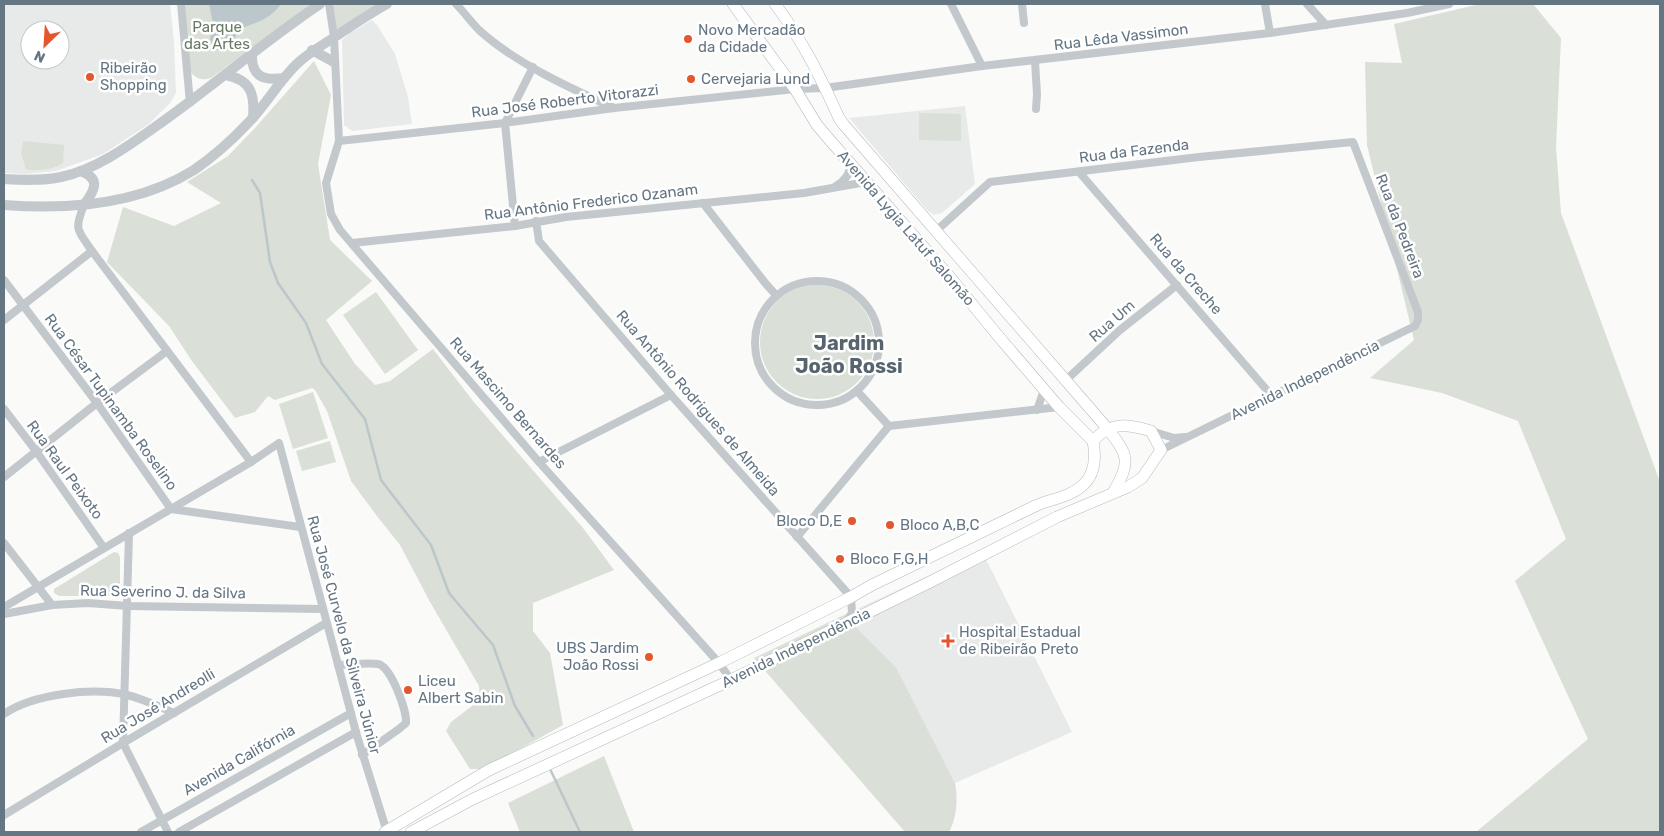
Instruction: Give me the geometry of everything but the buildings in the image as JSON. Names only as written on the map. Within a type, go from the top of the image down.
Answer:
[{"type":"main road","name":"Avenida Lygia Latuf Salomão","points":[[733,4],[795,89],[821,130],[949,276],[1044,390],[1093,441]]},
{"type":"main road","name":"Avenida Lygia Latuf Salomão","points":[[775,4],[794,29],[810,55],[844,125],[1107,428]]},
{"type":"main road","points":[[918,242],[927,234],[936,231]]},
{"type":"main road","points":[[1093,441],[1107,428],[1127,426],[1150,431],[1161,450]]},
{"type":"main road","points":[[1107,428],[1123,449],[1126,461],[1124,474],[1113,492]]},
{"type":"main road","name":"Avenida Independência","points":[[386,832],[489,770],[719,663],[851,597],[872,584],[1036,506],[1069,494],[1082,486],[1090,476],[1095,462],[1093,441]]},
{"type":"main road","name":"Avenida Independência","points":[[411,832],[481,795],[731,680],[844,625],[1057,516],[1128,487],[1142,478],[1161,450]]},
{"type":"street","points":[[181,4],[190,102]]},
{"type":"street","points":[[4,179],[24,180],[61,177],[81,171],[115,154],[190,102],[320,4]]},
{"type":"street","points":[[329,4],[334,38],[339,141]]},
{"type":"street","points":[[4,205],[36,208],[107,202],[136,196],[174,181],[212,157],[253,118],[284,78],[312,50],[387,4]]},
{"type":"street","points":[[456,4],[479,30],[504,50],[579,93],[614,108]]},
{"type":"street","points":[[951,4],[982,66]]},
{"type":"street","points":[[1022,4],[1024,23]]},
{"type":"street","points":[[1265,4],[1270,33]]},
{"type":"street","points":[[1307,4],[1326,25]]},
{"type":"street","name":"Rua Lêda Vassimon","points":[[795,89],[825,88],[982,66],[1270,33],[1407,13],[1446,4]]},
{"type":"street","points":[[312,50],[334,62]]},
{"type":"street","points":[[252,54],[254,68],[261,77],[272,79],[284,78]]},
{"type":"street","points":[[1035,61],[1036,109]]},
{"type":"street","points":[[515,226],[505,123],[533,67]]},
{"type":"street","points":[[226,75],[238,78],[247,85],[254,104],[253,118]]},
{"type":"street","name":"Rua José Roberto Vitorazzi","points":[[339,141],[505,123],[614,108],[795,89]]},
{"type":"street","name":"Rua Mascimo Bernardes","points":[[339,141],[326,183],[331,214],[340,230],[539,462],[719,663],[731,680]]},
{"type":"street","name":"Rua da Fazenda","points":[[936,231],[990,182],[1199,157],[1353,142]]},
{"type":"street","name":"Rua da Pedreira","points":[[1353,142],[1418,312],[1418,320]]},
{"type":"street","points":[[833,189],[847,177],[851,164]]},
{"type":"street","points":[[4,607],[250,462],[78,231],[77,226],[84,205],[93,193],[94,182],[90,174],[81,171]]},
{"type":"street","name":"Rua da Creche","points":[[1079,172],[1272,395]]},
{"type":"street","name":"Rua Antônio Frederico Ozanam","points":[[352,243],[515,226],[566,217],[833,189],[866,182]]},
{"type":"street","points":[[703,203],[776,296]]},
{"type":"street","name":"Rua Antônio Rodrigues de Almeida","points":[[536,222],[540,241],[671,395],[851,597]]},
{"type":"street","points":[[4,320],[92,251]]},
{"type":"street","name":"Rua César Tupinamba Roselino","points":[[4,280],[97,403],[171,509],[300,527]]},
{"type":"street","points":[[808,281],[826,282],[843,287],[858,296],[870,310],[877,326],[879,344],[876,362],[869,378],[857,391],[840,401],[821,405],[802,403],[784,396],[769,383],[759,366],[754,347],[756,328],[763,310],[776,296],[791,286],[808,281]]},
{"type":"street","name":"Rua Um","points":[[1066,380],[1120,330],[1177,285]]},
{"type":"street","name":"Avenida Independência","points":[[1161,450],[1415,326],[1418,320]]},
{"type":"street","points":[[4,476],[167,351]]},
{"type":"street","points":[[1037,410],[1044,390]]},
{"type":"street","points":[[857,391],[888,426]]},
{"type":"street","points":[[539,462],[671,395]]},
{"type":"street","points":[[797,537],[888,426],[1059,407]]},
{"type":"street","name":"Rua Raul Peixoto","points":[[4,410],[36,451],[104,548]]},
{"type":"street","points":[[1150,431],[1174,438],[1189,437]]},
{"type":"street","name":"Rua José Curvelo da Silveira Júnior","points":[[250,462],[279,443],[362,755],[386,832]]},
{"type":"street","points":[[129,533],[126,695],[123,742],[168,832]]},
{"type":"street","points":[[4,543],[52,605]]},
{"type":"street","points":[[844,625],[852,613],[851,597]]},
{"type":"street","name":"Rua Severino J. da Silva","points":[[4,614],[52,605],[88,603],[128,606],[323,609]]},
{"type":"street","name":"Rua José Andreolli","points":[[4,815],[123,742],[326,624]]},
{"type":"street","points":[[338,665],[378,664],[386,668],[406,716],[406,723],[362,755]]},
{"type":"street","points":[[4,714],[12,708],[47,696],[97,691],[126,695],[174,712]]},
{"type":"street","name":"Avenida Califórnia","points":[[141,832],[351,713]]},
{"type":"street","points":[[178,832],[356,732]]},
{"type":"shaded area","name":"Ribeirão Shopping","points":[[4,4],[170,4],[174,41],[176,93],[170,103],[149,124],[103,154],[56,171],[26,174],[4,173]]},
{"type":"shaded area","points":[[209,4],[281,4],[268,17],[239,29],[232,43],[219,51],[212,46],[210,38],[214,28]]},
{"type":"shaded area","points":[[372,20],[395,54],[408,97],[412,124],[352,131],[344,125],[342,40]]},
{"type":"shaded area","points":[[965,106],[975,184],[942,213],[934,215],[927,210],[849,118]]},
{"type":"shaded area","name":"Hospital Estadual de Ribeirão Preto","points":[[982,551],[1072,732],[955,783],[896,667],[844,615]]},
{"type":"green space","name":"Parque das Artes","points":[[184,4],[311,4],[211,78],[199,79],[190,71]]},
{"type":"green space","points":[[329,4],[390,4],[334,37]]},
{"type":"green space","points":[[1480,4],[1533,4],[1561,38],[1556,147],[1561,213],[1660,482],[1660,832],[1476,832],[1588,739],[1515,581],[1566,539],[1518,421],[1442,393],[1370,378],[1414,340],[1367,145],[1365,62],[1402,63],[1394,24]]},
{"type":"green space","points":[[314,61],[331,95],[318,164],[330,240],[372,281],[326,320],[355,364],[375,385],[390,381],[433,349],[473,401],[583,528],[614,570],[533,603],[533,631],[550,653],[563,725],[484,769],[470,769],[446,731],[451,722],[480,700],[479,686],[430,602],[400,545],[351,481],[327,411],[315,390],[312,388],[275,400],[268,396],[255,412],[235,418],[192,361],[169,326],[107,262],[123,207],[174,226],[221,203],[187,182],[228,156]]},
{"type":"green space","points":[[919,113],[961,114],[961,141],[919,140]]},
{"type":"green space","points":[[23,141],[64,145],[63,163],[45,169],[26,169],[21,153]]},
{"type":"green space","points":[[817,285],[839,289],[857,302],[870,320],[874,342],[870,364],[857,382],[839,395],[817,399],[795,395],[777,382],[764,364],[760,342],[764,320],[777,302],[795,289]]},
{"type":"green space","points":[[376,292],[418,350],[385,374],[343,315]]},
{"type":"green space","points":[[313,392],[328,438],[293,449],[279,404]]},
{"type":"green space","points":[[330,441],[336,462],[302,471],[296,451]]},
{"type":"green space","points":[[114,552],[118,553],[120,557],[120,590],[118,594],[114,596],[59,596],[54,593],[54,589]]},
{"type":"green space","points":[[844,615],[896,667],[955,783],[956,808],[949,832],[905,832],[754,658]]},
{"type":"green space","points":[[604,756],[634,832],[520,832],[508,803]]},
{"type":"waterway","points":[[252,180],[260,193],[270,262],[278,283],[306,323],[322,364],[365,419],[381,480],[431,545],[449,593],[493,645],[515,706],[533,736]]},
{"type":"waterway","points":[[551,771],[580,832]]},
{"type":"place","name":"Novo Mercadão da Cidade","points":[[688,39]]},
{"type":"place","name":"Ribeirão Shopping","points":[[90,77]]},
{"type":"place","name":"Cervejaria Lund","points":[[691,79]]},
{"type":"place","name":"Bloco D,E","points":[[852,521]]},
{"type":"place","name":"Bloco A,B,C","points":[[890,525]]},
{"type":"place","name":"Bloco F,G,H","points":[[840,559]]},
{"type":"place","name":"Hospital Estadual de Ribeirão Preto","points":[[948,641]]},
{"type":"place","name":"UBS Jardim João Rossi","points":[[649,657]]},
{"type":"place","name":"Liceu Albert Sabin","points":[[408,690]]},
{"type":"district","name":"Jardim João Rossi","points":[[849,354]]}]
